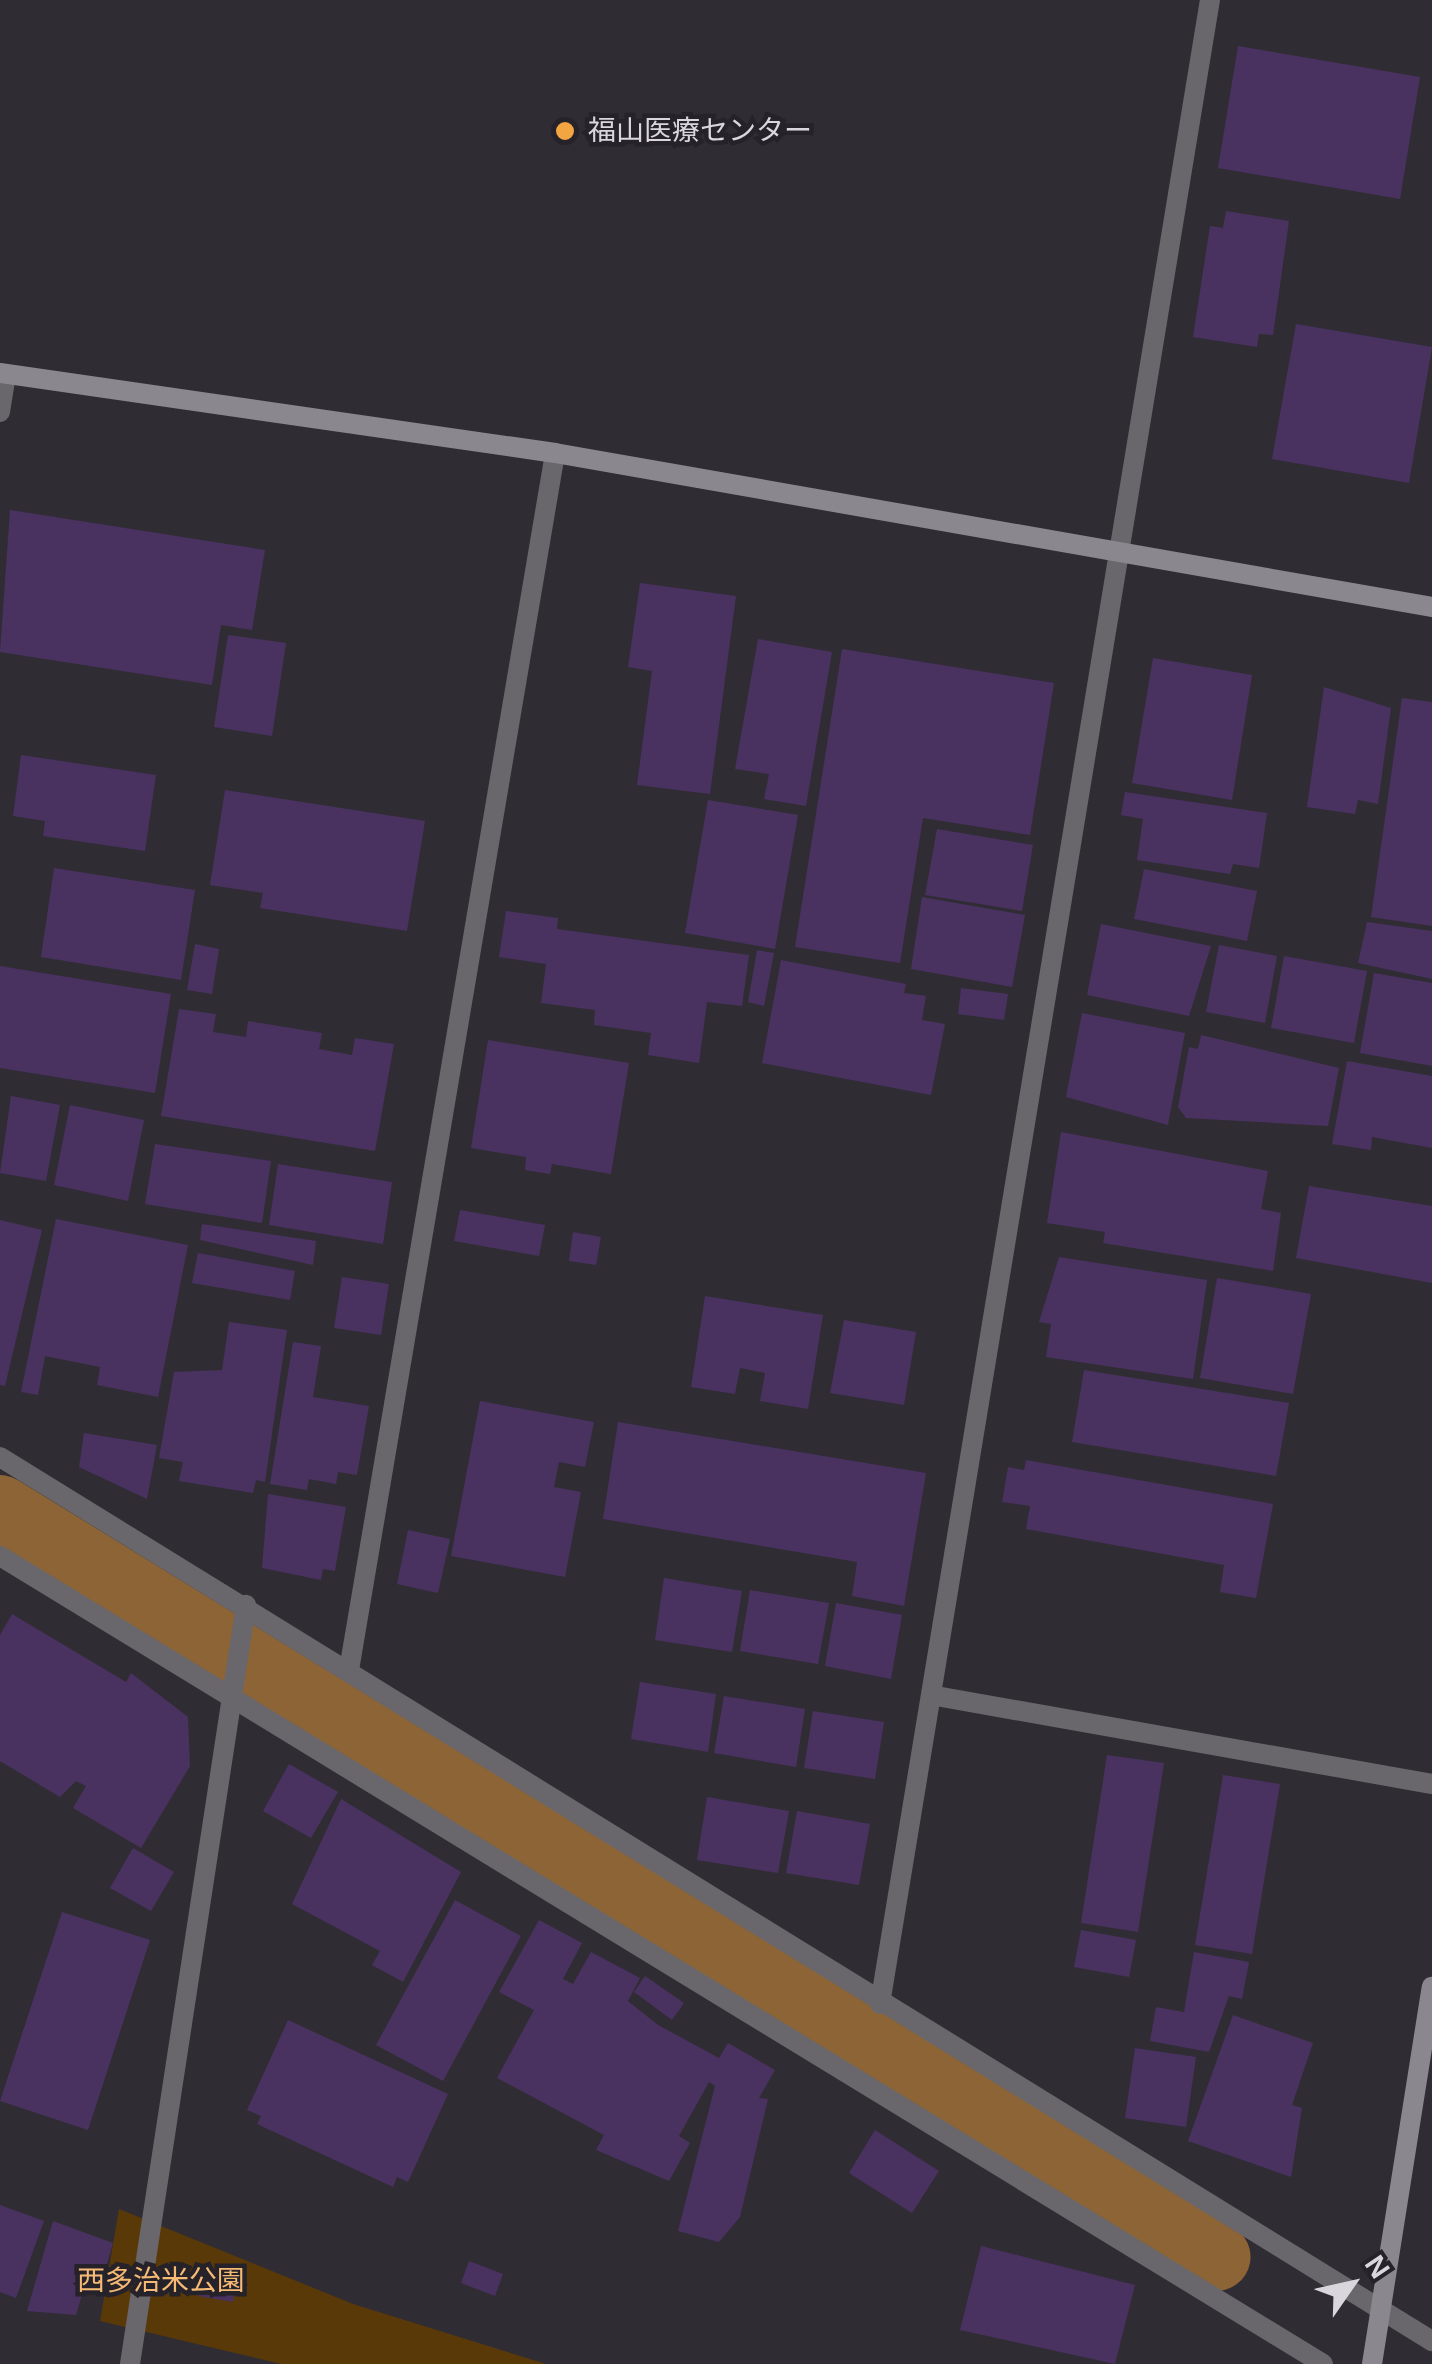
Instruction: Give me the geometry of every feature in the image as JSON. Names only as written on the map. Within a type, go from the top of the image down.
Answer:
[{"type":"street","points":[[880,2004],[936,1696],[1210,0]]},
{"type":"street","points":[[0,412],[3,374],[554,453],[1118,557],[1432,608]]},
{"type":"street","points":[[349,1670],[554,453]]},
{"type":"street","points":[[0,1457],[246,1605],[880,2004],[1432,2341]]},
{"type":"street","points":[[0,1556],[238,1685],[874,2089],[1323,2364]]},
{"type":"street","points":[[130,2364],[238,1685],[246,1605]]},
{"type":"street","points":[[936,1696],[1432,1784]]},
{"type":"street","points":[[1372,2364],[1432,1987]]},
{"type":"green space","name":"西多治米公園","points":[[119,2209],[353,2304],[546,2364],[281,2364],[100,2321]]},
{"type":"building","points":[[1238,46],[1420,77],[1400,199],[1218,168]]},
{"type":"building","points":[[1226,211],[1289,221],[1273,335],[1259,334],[1257,347],[1193,337],[1210,226],[1223,228]]},
{"type":"building","points":[[1296,324],[1432,347],[1409,483],[1272,459]]},
{"type":"building","points":[[10,510],[265,550],[252,630],[221,625],[212,685],[0,652]]},
{"type":"building","points":[[640,583],[736,596],[710,794],[637,785],[652,671],[628,667]]},
{"type":"building","points":[[228,635],[286,643],[272,736],[214,727]]},
{"type":"building","points":[[758,639],[832,652],[806,806],[764,799],[769,774],[735,769]]},
{"type":"building","points":[[842,649],[1054,683],[1030,835],[923,818],[900,963],[795,947]]},
{"type":"building","points":[[1153,658],[1252,675],[1232,800],[1132,783]]},
{"type":"building","points":[[1324,687],[1391,708],[1378,804],[1358,800],[1355,814],[1307,807]]},
{"type":"building","points":[[1402,698],[1432,702],[1432,926],[1371,917]]},
{"type":"building","points":[[21,755],[156,775],[145,851],[43,836],[45,821],[13,816]]},
{"type":"building","points":[[225,790],[425,821],[407,931],[260,908],[263,893],[210,885]]},
{"type":"building","points":[[1125,792],[1267,813],[1259,868],[1233,864],[1230,874],[1137,860],[1143,819],[1121,815]]},
{"type":"building","points":[[708,800],[798,815],[775,949],[685,933]]},
{"type":"building","points":[[937,829],[1033,845],[1022,911],[925,895]]},
{"type":"building","points":[[54,868],[195,890],[181,980],[41,957]]},
{"type":"building","points":[[1144,869],[1257,891],[1247,941],[1134,919]]},
{"type":"building","points":[[922,897],[1025,915],[1012,987],[911,969]]},
{"type":"building","points":[[506,911],[558,918],[557,929],[749,955],[742,1006],[707,1002],[699,1063],[648,1055],[651,1033],[594,1025],[595,1010],[541,1003],[546,964],[499,957]]},
{"type":"building","points":[[1367,922],[1432,931],[1432,979],[1358,963]]},
{"type":"building","points":[[1101,924],[1211,946],[1189,1016],[1087,995]]},
{"type":"building","points":[[195,944],[219,949],[212,994],[187,990]]},
{"type":"building","points":[[1219,945],[1277,956],[1265,1023],[1206,1012]]},
{"type":"building","points":[[757,950],[774,953],[764,1006],[748,1002]]},
{"type":"building","points":[[1284,956],[1367,971],[1354,1043],[1271,1028]]},
{"type":"building","points":[[781,960],[906,984],[904,993],[926,996],[922,1020],[945,1024],[931,1095],[762,1063]]},
{"type":"building","points":[[0,966],[171,994],[155,1093],[0,1068]]},
{"type":"building","points":[[1374,973],[1432,983],[1432,1066],[1360,1053]]},
{"type":"building","points":[[961,988],[1008,994],[1004,1020],[958,1014]]},
{"type":"building","points":[[179,1009],[216,1014],[213,1032],[246,1037],[248,1021],[322,1033],[319,1049],[352,1055],[355,1038],[394,1044],[375,1151],[161,1116]]},
{"type":"building","points":[[1082,1013],[1185,1033],[1168,1125],[1066,1097]]},
{"type":"building","points":[[1201,1035],[1339,1068],[1328,1126],[1186,1118],[1178,1107],[1189,1047],[1198,1049]]},
{"type":"building","points":[[488,1040],[629,1063],[611,1174],[552,1164],[550,1174],[525,1170],[526,1157],[471,1148]]},
{"type":"building","points":[[1347,1061],[1432,1076],[1432,1148],[1372,1137],[1371,1150],[1332,1144]]},
{"type":"building","points":[[11,1096],[60,1105],[46,1181],[0,1173]]},
{"type":"building","points":[[70,1105],[144,1120],[128,1201],[54,1185]]},
{"type":"building","points":[[1061,1132],[1268,1171],[1261,1209],[1281,1213],[1273,1271],[1103,1243],[1105,1232],[1047,1223]]},
{"type":"building","points":[[155,1144],[271,1161],[262,1223],[145,1204]]},
{"type":"building","points":[[278,1164],[392,1182],[383,1244],[269,1225]]},
{"type":"building","points":[[1309,1186],[1432,1206],[1432,1283],[1296,1258]]},
{"type":"building","points":[[460,1210],[545,1225],[539,1256],[454,1241]]},
{"type":"building","points":[[56,1219],[188,1245],[158,1397],[97,1385],[100,1367],[45,1356],[38,1395],[21,1392]]},
{"type":"building","points":[[0,1220],[42,1230],[5,1386],[0,1385]]},
{"type":"building","points":[[202,1224],[316,1241],[313,1265],[200,1240]]},
{"type":"building","points":[[573,1232],[601,1237],[596,1265],[569,1261]]},
{"type":"building","points":[[198,1253],[295,1271],[290,1300],[192,1283]]},
{"type":"building","points":[[1059,1257],[1207,1280],[1193,1379],[1046,1357],[1051,1324],[1039,1322]]},
{"type":"building","points":[[342,1277],[389,1284],[381,1335],[334,1328]]},
{"type":"building","points":[[1217,1278],[1311,1294],[1293,1394],[1200,1378]]},
{"type":"building","points":[[705,1296],[823,1315],[808,1409],[760,1401],[765,1373],[740,1368],[735,1394],[691,1387]]},
{"type":"building","points":[[844,1320],[916,1332],[904,1405],[830,1393]]},
{"type":"building","points":[[229,1322],[287,1330],[265,1482],[256,1480],[253,1493],[179,1481],[183,1462],[159,1458],[174,1372],[222,1370]]},
{"type":"building","points":[[293,1342],[321,1346],[313,1397],[369,1406],[357,1475],[338,1472],[336,1484],[309,1479],[307,1490],[270,1484]]},
{"type":"building","points":[[1084,1370],[1289,1403],[1276,1476],[1072,1442]]},
{"type":"building","points":[[480,1401],[594,1422],[585,1467],[559,1462],[554,1487],[581,1492],[565,1577],[451,1556]]},
{"type":"building","points":[[618,1422],[926,1473],[904,1606],[852,1596],[857,1562],[603,1519]]},
{"type":"building","points":[[84,1433],[157,1445],[147,1499],[79,1467]]},
{"type":"building","points":[[1026,1460],[1273,1504],[1256,1598],[1220,1592],[1224,1565],[1026,1529],[1030,1506],[1002,1502],[1008,1467],[1024,1470]]},
{"type":"building","points":[[268,1494],[346,1507],[335,1571],[323,1569],[321,1580],[262,1568]]},
{"type":"building","points":[[408,1530],[450,1539],[438,1593],[397,1584]]},
{"type":"building","points":[[664,1578],[742,1591],[732,1652],[655,1640]]},
{"type":"building","points":[[750,1590],[829,1603],[818,1664],[740,1651]]},
{"type":"building","points":[[836,1603],[902,1615],[891,1679],[825,1666]]},
{"type":"building","points":[[12,1614],[126,1682],[131,1673],[188,1717],[190,1766],[141,1848],[73,1808],[86,1786],[76,1781],[60,1797],[0,1761],[0,1635]]},
{"type":"building","points":[[640,1682],[716,1694],[708,1752],[631,1739]]},
{"type":"building","points":[[724,1696],[805,1709],[796,1767],[714,1753]]},
{"type":"building","points":[[813,1711],[884,1722],[875,1779],[804,1768]]},
{"type":"building","points":[[1107,1755],[1164,1763],[1138,1932],[1081,1923]]},
{"type":"building","points":[[289,1764],[338,1792],[311,1838],[263,1811]]},
{"type":"building","points":[[1223,1775],[1280,1784],[1252,1954],[1195,1945]]},
{"type":"building","points":[[707,1797],[789,1811],[778,1873],[697,1860]]},
{"type":"building","points":[[341,1799],[461,1872],[403,1982],[372,1965],[380,1951],[292,1904]]},
{"type":"building","points":[[797,1811],[870,1824],[859,1885],[786,1873]]},
{"type":"building","points":[[133,1848],[174,1872],[151,1911],[110,1888]]},
{"type":"building","points":[[455,1900],[521,1936],[443,2081],[376,2045]]},
{"type":"building","points":[[62,1912],[150,1940],[88,2130],[0,2101]]},
{"type":"building","points":[[539,1920],[582,1943],[563,1979],[573,1984],[591,1952],[640,1978],[628,2001],[658,2025],[719,2058],[728,2043],[775,2070],[759,2098],[768,2099],[740,2217],[719,2242],[678,2231],[715,2086],[709,2082],[679,2136],[690,2143],[669,2181],[596,2150],[604,2135],[497,2078],[534,2010],[499,1992]]},
{"type":"building","points":[[1081,1930],[1136,1940],[1129,1977],[1074,1967]]},
{"type":"building","points":[[1194,1952],[1249,1962],[1242,1999],[1229,1996],[1209,2052],[1150,2041],[1156,2007],[1184,2012]]},
{"type":"building","points":[[645,1976],[684,2003],[672,2020],[634,1992]]},
{"type":"building","points":[[1233,2015],[1313,2043],[1292,2105],[1302,2108],[1291,2177],[1188,2141]]},
{"type":"building","points":[[288,2020],[448,2094],[408,2182],[397,2177],[393,2187],[257,2124],[261,2116],[247,2110]]},
{"type":"building","points":[[1135,2048],[1196,2057],[1186,2127],[1125,2118]]},
{"type":"building","points":[[875,2130],[939,2171],[912,2213],[849,2173]]},
{"type":"building","points":[[0,2205],[44,2221],[16,2298],[0,2292]]},
{"type":"building","points":[[53,2221],[113,2243],[98,2295],[83,2291],[76,2315],[27,2311]]},
{"type":"building","points":[[981,2246],[1135,2285],[1115,2364],[960,2330]]},
{"type":"building","points":[[469,2261],[503,2274],[495,2296],[461,2283]]},
{"type":"building","points":[[202,2270],[237,2274],[233,2302],[198,2296]]},
{"type":"waterway","points":[[0,1509],[1217,2257]]},
{"type":"place","name":"福山医療センター","points":[[565,131]]}]
